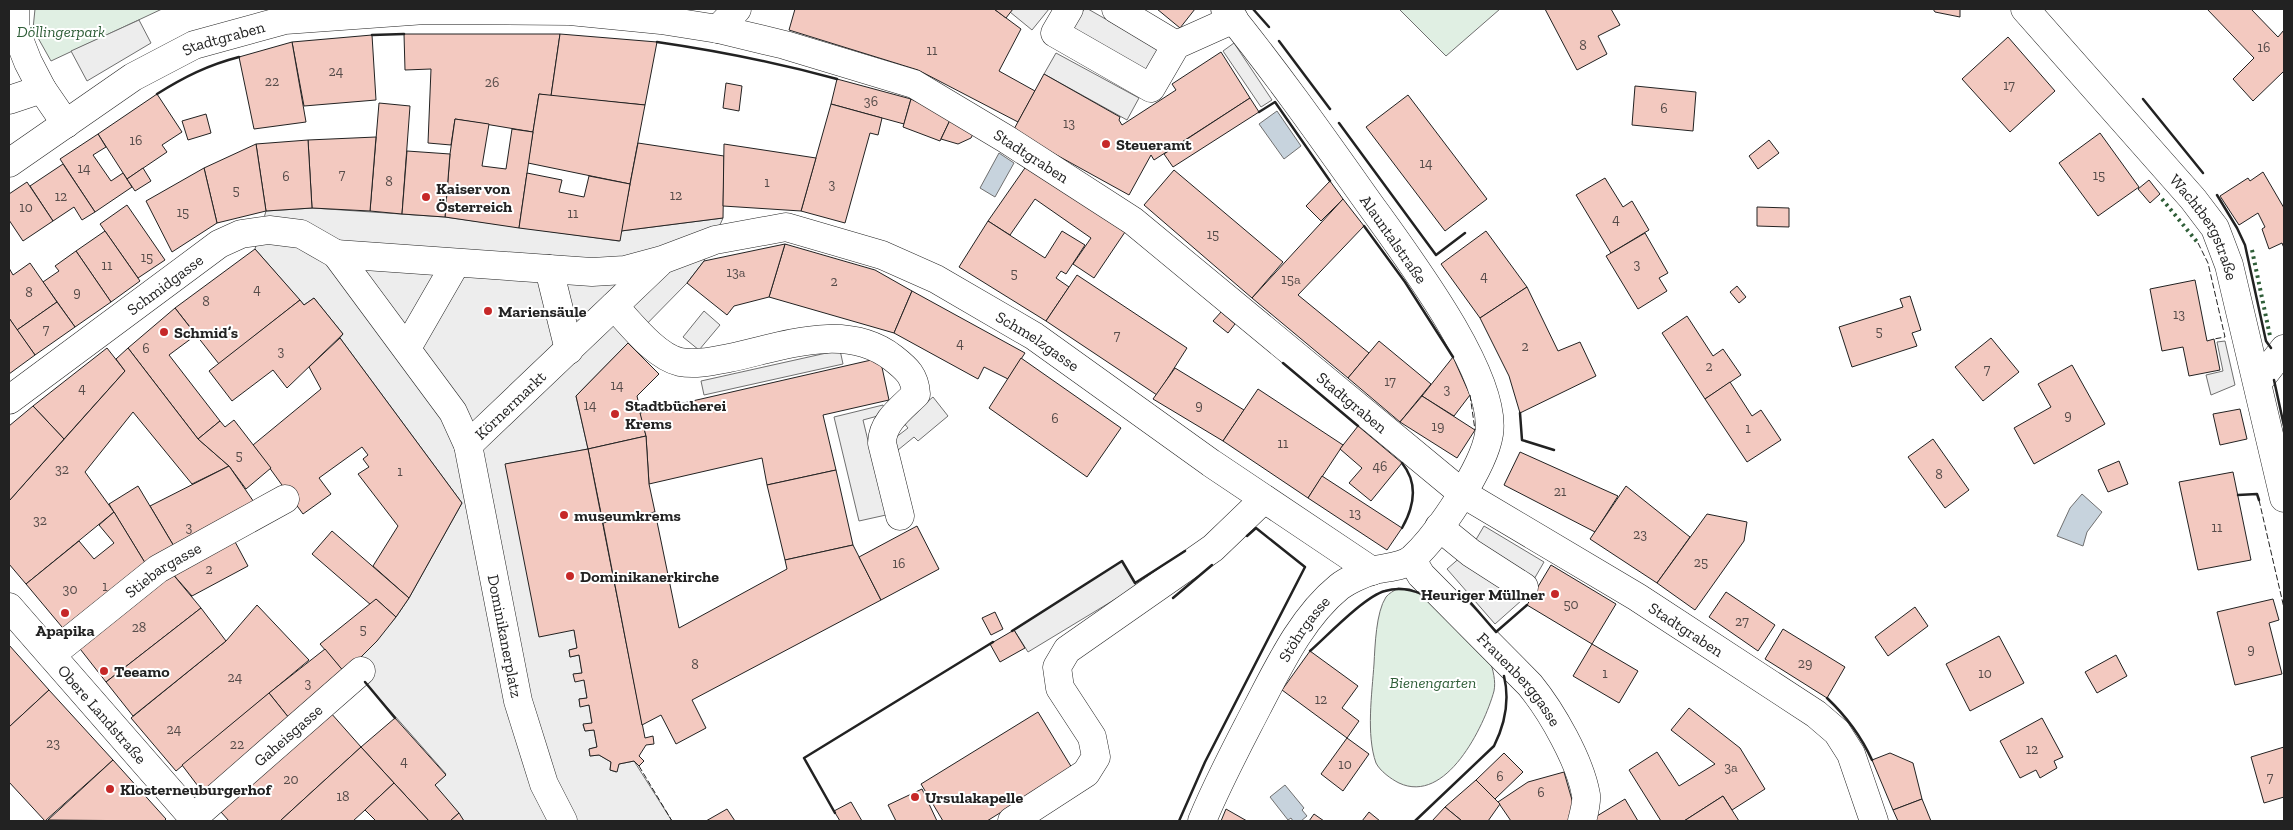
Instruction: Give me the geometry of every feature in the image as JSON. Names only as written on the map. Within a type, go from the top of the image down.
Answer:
[{"type":"street","points":[[718,29],[736,9]]},
{"type":"street","points":[[1069,9],[1055,33],[1151,88],[1176,45],[1230,14]]},
{"type":"street","points":[[1116,9],[1176,45]]},
{"type":"street","name":"Wachtbergstraße","points":[[2025,9],[2193,198],[2214,228],[2229,265],[2284,498]]},
{"type":"street","name":"Stadtgraben","points":[[9,163],[133,77],[194,45],[286,20],[425,10],[570,11],[661,20],[718,29],[785,46],[914,84],[1006,139],[1132,221],[1462,493],[1637,597],[1816,714],[1837,732],[1851,754],[1874,821]]},
{"type":"street","name":"Alauntalstraße","points":[[1230,14],[1316,129],[1420,275],[1449,320],[1473,364],[1487,403],[1490,433],[1478,465],[1462,493]]},
{"type":"street","points":[[13,22],[28,62],[42,89],[66,124]]},
{"type":"street","points":[[9,100],[42,89]]},
{"type":"street","name":"Schmelzgasse","points":[[662,260],[715,240],[786,227],[882,254],[936,279],[1034,336],[1264,499],[1372,570]]},
{"type":"street","name":"Schmidgasse","points":[[9,400],[218,244],[241,234],[269,230],[301,234],[336,254]]},
{"type":"street","points":[[336,254],[592,272],[625,270],[662,260]]},
{"type":"street","name":"Körnermarkt","points":[[336,254],[453,412],[468,445],[662,260]]},
{"type":"street","points":[[407,348],[456,263]]},
{"type":"street","points":[[549,270],[569,350]]},
{"type":"street","points":[[614,306],[657,351],[679,362],[707,362],[821,338],[844,338],[866,342],[884,351],[910,371],[915,382],[916,394],[886,425],[882,433],[882,442],[900,516]]},
{"type":"street","points":[[2258,382],[2284,348]]},
{"type":"street","name":"Dominikanerplatz","points":[[468,445],[518,702],[544,784],[563,821]]},
{"type":"street","points":[[1412,560],[1439,527],[1462,493]]},
{"type":"street","name":"Stiebargasse","points":[[50,655],[158,569],[285,499]]},
{"type":"street","points":[[1012,821],[1086,773],[1096,757],[1092,737],[1060,688],[1057,667],[1067,650],[1213,548],[1264,499]]},
{"type":"street","points":[[1439,527],[1472,553],[1524,587]]},
{"type":"street","name":"Stöhrgasse","points":[[1202,821],[1226,767],[1272,679],[1322,601],[1342,584],[1372,570],[1412,560]]},
{"type":"street","name":"Frauenberggasse","points":[[1412,560],[1421,575],[1530,685],[1544,702],[1579,770],[1586,797],[1582,821]]},
{"type":"street","name":"Obere Landstraße","points":[[9,607],[194,820]]},
{"type":"street","name":"Gaheisgasse","points":[[194,820],[362,671]]},
{"type":"green space","name":"Döllingerpark","points":[[35,9],[162,9],[51,61],[33,29]]},
{"type":"green space","points":[[1399,9],[1500,9],[1446,56]]},
{"type":"green space","name":"Bienengarten","points":[[1398,588],[1410,589],[1425,596],[1490,661],[1495,687],[1482,724],[1460,759],[1447,773],[1432,783],[1416,787],[1399,783],[1380,769],[1376,763],[1371,740],[1371,701],[1378,620],[1386,597]]},
{"type":"shaded area","points":[[1013,9],[1049,9],[1032,30],[1010,12]]},
{"type":"shaded area","points":[[1084,9],[1088,9],[1158,49],[1146,71],[1073,29]]},
{"type":"shaded area","points":[[139,20],[151,43],[87,81],[71,51]]},
{"type":"shaded area","points":[[1234,43],[1272,100],[1261,107],[1223,51]]},
{"type":"shaded area","points":[[1056,53],[1139,98],[1127,120],[1044,74]]},
{"type":"shaded area","points":[[1277,111],[1301,146],[1284,159],[1259,124]]},
{"type":"shaded area","points":[[999,153],[1014,163],[995,197],[980,188]]},
{"type":"shaded area","points":[[313,208],[445,217],[619,241],[621,231],[723,218],[704,261],[687,283],[576,396],[588,449],[506,464],[574,630],[577,648],[569,650],[570,657],[579,655],[582,673],[574,674],[584,680],[587,698],[579,699],[580,706],[589,705],[592,723],[583,725],[585,731],[594,730],[597,747],[589,749],[590,756],[599,755],[611,762],[610,770],[616,772],[619,764],[634,761],[672,821],[464,821],[435,785],[446,774],[364,681],[345,673],[396,617],[409,598],[462,503],[340,338],[343,334],[314,298],[304,305],[255,249],[266,211]]},
{"type":"shaded area","points":[[704,311],[720,325],[699,350],[683,337]]},
{"type":"shaded area","points":[[2225,341],[2235,385],[2211,395],[2206,375],[2223,371],[2217,342]]},
{"type":"shaded area","points":[[840,350],[843,364],[704,395],[701,381]]},
{"type":"shaded area","points":[[933,397],[948,416],[918,441],[914,437],[898,450],[891,441],[908,428],[903,422]]},
{"type":"shaded area","points":[[883,405],[885,414],[863,420],[886,515],[859,521],[834,417]]},
{"type":"shaded area","points":[[2082,494],[2102,512],[2087,532],[2083,546],[2057,536],[2070,508]]},
{"type":"shaded area","points":[[1484,526],[1544,562],[1522,600],[1495,624],[1447,569],[1471,548]]},
{"type":"shaded area","points":[[1122,561],[1137,586],[1028,652],[1014,630]]},
{"type":"shaded area","points":[[1285,785],[1304,808],[1302,810],[1307,816],[1301,821],[1293,821],[1291,818],[1288,820],[1270,797]]},
{"type":"building","points":[[795,9],[994,9],[1021,29],[999,71],[1035,91],[1018,122],[918,70],[789,30]]},
{"type":"building","points":[[994,9],[1013,9],[1006,18]]},
{"type":"building","points":[[1157,9],[1195,9],[1180,28]]},
{"type":"building","points":[[1545,9],[1611,9],[1620,25],[1598,36],[1607,54],[1577,70]]},
{"type":"building","points":[[1933,9],[1960,9],[1960,17],[1935,12]]},
{"type":"building","points":[[2207,9],[2251,9],[2278,37],[2284,30],[2284,71],[2253,101],[2233,79],[2254,58]]},
{"type":"building","points":[[404,34],[560,34],[551,96],[539,94],[533,132],[455,119],[451,145],[428,143],[431,69],[405,70]]},
{"type":"building","points":[[560,34],[657,42],[645,105],[551,96]]},
{"type":"building","points":[[372,35],[376,100],[304,106],[292,42]]},
{"type":"building","points":[[2008,37],[2055,91],[2010,132],[1962,79]]},
{"type":"building","points":[[292,42],[306,122],[254,129],[239,57]]},
{"type":"building","points":[[1221,52],[1250,98],[1154,160],[1151,155],[1129,195],[1013,131],[1044,74],[1120,117],[1119,120],[1122,125],[1176,90],[1172,84]]},
{"type":"building","points":[[837,79],[911,99],[904,124],[831,104]]},
{"type":"building","points":[[726,83],[742,86],[739,111],[723,108]]},
{"type":"building","points":[[1635,86],[1696,92],[1693,131],[1632,125]]},
{"type":"building","points":[[157,94],[182,132],[162,145],[167,152],[127,179],[98,134]]},
{"type":"building","points":[[539,94],[645,105],[630,184],[528,163]]},
{"type":"building","points":[[1408,95],[1487,199],[1445,231],[1366,127]]},
{"type":"building","points":[[1250,98],[1259,112],[1173,167],[1164,154]]},
{"type":"building","points":[[911,99],[951,118],[940,141],[903,127]]},
{"type":"building","points":[[379,103],[410,106],[402,214],[370,211]]},
{"type":"building","points":[[831,104],[882,118],[878,135],[870,133],[845,223],[801,211]]},
{"type":"building","points":[[206,114],[211,133],[188,140],[182,121]]},
{"type":"building","points":[[951,118],[974,132],[971,138],[958,144],[941,139]]},
{"type":"building","points":[[455,119],[489,124],[482,166],[506,169],[512,129],[533,132],[519,228],[445,217]]},
{"type":"building","points":[[2100,133],[2139,187],[2098,216],[2059,163]]},
{"type":"building","points":[[98,134],[106,147],[93,155],[111,181],[123,173],[132,187],[95,212],[60,159]]},
{"type":"building","points":[[376,137],[370,211],[312,208],[308,140]]},
{"type":"building","points":[[308,140],[312,208],[266,211],[256,144]]},
{"type":"building","points":[[1769,140],[1779,153],[1758,169],[1749,156]]},
{"type":"building","points":[[638,143],[724,156],[723,218],[621,231]]},
{"type":"building","points":[[256,144],[266,211],[217,223],[204,168]]},
{"type":"building","points":[[724,144],[816,158],[801,211],[723,206]]},
{"type":"building","points":[[407,151],[450,154],[445,217],[402,214]]},
{"type":"building","points":[[63,164],[95,212],[82,220],[74,207],[53,221],[30,186]]},
{"type":"building","points":[[1027,165],[1125,232],[1094,278],[1073,264],[1091,238],[1035,199],[1010,235],[988,221]]},
{"type":"building","points":[[143,168],[151,181],[135,191],[127,179]]},
{"type":"building","points":[[204,168],[217,223],[172,252],[146,201]]},
{"type":"building","points":[[1174,170],[1283,262],[1252,298],[1144,205]]},
{"type":"building","points":[[2263,172],[2284,208],[2284,248],[2282,243],[2269,249],[2262,229],[2265,227],[2258,213],[2239,225],[2220,196],[2248,178],[2250,181]]},
{"type":"building","points":[[527,173],[562,180],[559,192],[584,197],[589,176],[630,184],[620,241],[519,228]]},
{"type":"building","points":[[1605,178],[1623,207],[1632,201],[1649,230],[1611,253],[1576,195]]},
{"type":"building","points":[[2149,180],[2160,194],[2150,203],[2138,189]]},
{"type":"building","points":[[1330,181],[1343,199],[1321,221],[1306,206]]},
{"type":"building","points":[[27,182],[53,221],[23,241],[9,220],[9,194]]},
{"type":"building","points":[[1343,199],[1364,226],[1298,295],[1369,353],[1348,378],[1252,298]]},
{"type":"building","points":[[127,205],[165,260],[138,278],[100,224]]},
{"type":"building","points":[[1757,207],[1789,208],[1789,227],[1757,226]]},
{"type":"building","points":[[988,221],[1045,258],[1062,231],[1085,245],[1066,274],[1061,271],[1056,278],[1069,287],[1046,321],[959,267]]},
{"type":"building","points":[[105,231],[140,281],[111,302],[76,251]]},
{"type":"building","points":[[1486,231],[1527,287],[1480,318],[1441,264]]},
{"type":"building","points":[[1645,233],[1668,273],[1659,278],[1667,291],[1638,309],[1606,256]]},
{"type":"building","points":[[785,244],[875,270],[912,291],[894,333],[769,297]]},
{"type":"building","points":[[785,244],[769,297],[734,306],[727,315],[687,283],[704,261]]},
{"type":"building","points":[[255,249],[300,300],[219,364],[175,308]]},
{"type":"building","points":[[76,251],[111,302],[75,327],[43,282],[59,271],[55,266]]},
{"type":"building","points":[[30,263],[57,302],[17,330],[9,318],[9,268],[13,275]]},
{"type":"building","points":[[1077,275],[1187,348],[1157,395],[1046,321]]},
{"type":"building","points":[[2195,280],[2207,341],[2214,339],[2220,370],[2189,376],[2183,347],[2162,351],[2150,289]]},
{"type":"building","points":[[1737,286],[1746,297],[1739,303],[1730,292]]},
{"type":"building","points":[[1527,287],[1558,351],[1580,342],[1596,376],[1520,413],[1509,376],[1480,318]]},
{"type":"building","points":[[912,291],[1025,353],[1008,379],[984,367],[978,379],[894,333]]},
{"type":"building","points":[[1910,296],[1921,330],[1912,333],[1917,346],[1852,367],[1839,327],[1903,307],[1900,299]]},
{"type":"building","points":[[314,298],[343,334],[287,388],[273,370],[232,401],[209,371],[300,300],[304,305]]},
{"type":"building","points":[[57,302],[75,327],[35,355],[17,330]]},
{"type":"building","points":[[175,308],[196,335],[169,355],[220,421],[198,439],[128,348]]},
{"type":"building","points":[[1221,312],[1235,324],[1228,333],[1213,321]]},
{"type":"building","points":[[1687,316],[1713,356],[1723,349],[1741,375],[1705,399],[1662,333]]},
{"type":"building","points":[[9,318],[35,355],[9,374]]},
{"type":"building","points":[[340,338],[462,503],[409,598],[373,566],[398,526],[358,474],[369,467],[363,459],[368,455],[362,447],[319,478],[331,494],[303,514],[253,445],[321,389],[309,367]]},
{"type":"building","points":[[1991,338],[2019,372],[1983,401],[1955,367]]},
{"type":"building","points":[[1379,341],[1431,384],[1400,422],[1348,378]]},
{"type":"building","points":[[628,343],[659,374],[637,396],[646,436],[588,449],[576,396]]},
{"type":"building","points":[[107,348],[125,371],[64,439],[33,406]]},
{"type":"building","points":[[128,348],[198,439],[229,466],[192,484],[133,412],[85,472],[114,512],[26,584],[9,564],[9,501],[125,371],[116,359]]},
{"type":"building","points":[[1453,357],[1470,395],[1454,416],[1422,396]]},
{"type":"building","points":[[880,358],[889,400],[823,415],[836,470],[767,485],[762,458],[649,484],[646,436],[640,413]]},
{"type":"building","points":[[1021,358],[1121,428],[1087,477],[989,408]]},
{"type":"building","points":[[2072,365],[2105,424],[2034,464],[2014,428],[2051,407],[2038,384]]},
{"type":"building","points":[[1175,368],[1244,410],[1223,441],[1153,399]]},
{"type":"building","points":[[1730,382],[1752,416],[1761,410],[1781,440],[1747,462],[1705,399]]},
{"type":"building","points":[[1258,389],[1343,445],[1308,498],[1223,441]]},
{"type":"building","points":[[1422,396],[1475,430],[1457,458],[1400,422]]},
{"type":"building","points":[[33,406],[64,439],[9,501],[9,426]]},
{"type":"building","points":[[2240,409],[2247,439],[2220,445],[2213,414]]},
{"type":"building","points":[[234,420],[271,468],[246,489],[229,466],[198,439],[220,421],[225,427]]},
{"type":"building","points":[[1358,426],[1402,463],[1371,501],[1349,483],[1362,468],[1340,449]]},
{"type":"building","points":[[646,436],[649,484],[655,512],[603,523],[588,449]]},
{"type":"building","points":[[1933,439],[1969,490],[1945,508],[1908,457]]},
{"type":"building","name":"Dominikanerkirche","points":[[588,449],[645,738],[653,736],[654,744],[646,745],[639,756],[644,761],[639,766],[634,761],[619,764],[617,772],[610,770],[611,762],[599,755],[590,756],[589,749],[597,747],[594,730],[585,731],[583,724],[592,723],[589,705],[580,707],[579,699],[587,698],[584,680],[575,682],[573,674],[582,673],[579,655],[570,657],[569,650],[577,648],[574,630],[539,637],[505,464]]},
{"type":"building","points":[[1520,452],[1618,496],[1595,532],[1504,485]]},
{"type":"building","points":[[2119,461],[2128,484],[2108,492],[2098,470]]},
{"type":"building","points":[[229,466],[256,505],[175,548],[150,506]]},
{"type":"building","points":[[836,470],[853,545],[785,560],[767,485]]},
{"type":"building","points":[[2233,472],[2251,560],[2198,570],[2179,482]]},
{"type":"building","points":[[1322,476],[1402,528],[1387,550],[1308,498]]},
{"type":"building","points":[[138,486],[175,548],[147,566],[109,504]]},
{"type":"building","points":[[1626,486],[1690,537],[1657,583],[1590,539]]},
{"type":"building","points":[[114,512],[147,566],[67,633],[26,584],[79,541],[94,559],[114,543],[99,525]]},
{"type":"building","points":[[655,512],[679,628],[787,569],[785,560],[853,545],[881,600],[692,700],[706,728],[676,744],[661,715],[642,725],[603,523]]},
{"type":"building","points":[[1707,514],[1747,522],[1744,541],[1695,610],[1657,583]]},
{"type":"building","points":[[917,526],[939,569],[881,600],[859,557]]},
{"type":"building","points":[[332,531],[409,598],[396,617],[376,599],[371,605],[312,554]]},
{"type":"building","points":[[233,538],[248,566],[192,596],[171,572]]},
{"type":"building","points":[[1551,565],[1616,604],[1592,644],[1527,605]]},
{"type":"building","points":[[171,572],[201,608],[106,682],[77,645]]},
{"type":"building","points":[[1726,592],[1775,625],[1758,651],[1709,617]]},
{"type":"building","points":[[376,599],[396,617],[377,641],[345,673],[320,644]]},
{"type":"building","points":[[2273,599],[2279,620],[2269,623],[2282,674],[2235,685],[2217,612]]},
{"type":"building","points":[[257,605],[309,660],[176,771],[131,718],[226,641]]},
{"type":"building","points":[[1915,607],[1928,626],[1888,656],[1875,637]]},
{"type":"building","points":[[201,608],[226,641],[133,716],[106,682]]},
{"type":"building","points":[[995,612],[1003,629],[991,635],[982,618]]},
{"type":"building","points":[[1783,629],[1845,667],[1827,698],[1765,659]]},
{"type":"building","points":[[1014,630],[1025,648],[1000,662],[990,644]]},
{"type":"building","points":[[1999,636],[2024,683],[1970,711],[1946,664]]},
{"type":"building","points":[[1592,644],[1638,671],[1619,703],[1573,676]]},
{"type":"building","points":[[9,645],[49,690],[9,727]]},
{"type":"building","points":[[325,649],[345,673],[293,723],[269,693]]},
{"type":"building","points":[[1310,651],[1358,686],[1342,708],[1359,721],[1347,738],[1282,690]]},
{"type":"building","points":[[2116,655],[2127,676],[2097,693],[2085,672]]},
{"type":"building","points":[[49,690],[113,760],[45,821],[9,782],[9,727]]},
{"type":"building","points":[[269,693],[293,723],[204,794],[182,765]]},
{"type":"building","points":[[1689,708],[1740,748],[1765,789],[1732,810],[1723,796],[1684,821],[1661,821],[1629,770],[1657,752],[1679,786],[1715,764],[1671,730]]},
{"type":"building","points":[[330,712],[361,747],[280,821],[229,821],[221,812]]},
{"type":"building","points":[[1038,712],[1072,768],[987,821],[943,821],[921,784]]},
{"type":"building","points":[[395,718],[446,775],[435,785],[459,813],[450,821],[429,821],[361,747]]},
{"type":"building","points":[[2042,718],[2063,757],[2054,761],[2057,768],[2040,778],[2036,770],[2020,778],[2000,741]]},
{"type":"building","points":[[1347,738],[1369,754],[1343,791],[1321,774]]},
{"type":"building","points":[[361,747],[394,783],[353,821],[280,821]]},
{"type":"building","points":[[2284,747],[2284,797],[2264,803],[2251,757]]},
{"type":"building","points":[[1504,753],[1523,772],[1495,799],[1476,780]]},
{"type":"building","points":[[1890,753],[1913,763],[1922,799],[1893,810],[1872,760]]},
{"type":"building","name":"Klosterneuburgerhof","points":[[113,760],[166,819],[164,821],[48,820]]},
{"type":"building","points":[[1564,772],[1574,807],[1572,821],[1511,821],[1498,802],[1528,782]]},
{"type":"building","points":[[1476,780],[1500,804],[1488,821],[1462,821],[1445,807]]},
{"type":"building","points":[[394,783],[429,821],[376,821],[365,810]]},
{"type":"building","name":"Ursulakapelle","points":[[922,789],[937,821],[896,821],[888,805]]},
{"type":"building","points":[[1723,796],[1739,821],[1684,821]]},
{"type":"building","points":[[1625,799],[1638,821],[1591,821],[1592,819]]},
{"type":"building","points":[[1922,799],[1931,821],[1898,821],[1893,810]]},
{"type":"building","points":[[851,802],[862,821],[840,821],[834,811]]},
{"type":"building","points":[[1445,807],[1462,821],[1432,821]]},
{"type":"building","points":[[727,809],[735,821],[706,821]]},
{"type":"building","points":[[1226,809],[1247,821],[1221,821]]},
{"type":"building","points":[[1369,812],[1380,821],[1362,821]]},
{"type":"building","points":[[459,813],[464,821],[450,821]]},
{"type":"building","points":[[1314,814],[1324,821],[1309,821]]},
{"type":"hedge","points":[[2162,199],[2198,243]]},
{"type":"hedge","points":[[2252,250],[2270,336]]},
{"type":"fence","points":[[2198,243],[2208,263],[2225,337],[2214,339]]},
{"type":"fence","points":[[1470,395],[1475,430]]},
{"type":"fence","points":[[2259,500],[2284,608]]},
{"type":"fence","points":[[639,766],[672,821]]},
{"type":"wall","points":[[1253,9],[1269,27]]},
{"type":"wall","points":[[372,35],[404,34]]},
{"type":"wall","points":[[1279,41],[1330,109]]},
{"type":"wall","points":[[657,42],[748,58],[837,79]]},
{"type":"wall","points":[[157,94],[197,72],[239,57]]},
{"type":"wall","points":[[2143,99],[2203,173]]},
{"type":"wall","points":[[1259,112],[1275,102],[1330,181]]},
{"type":"wall","points":[[1339,123],[1436,255],[1465,233]]},
{"type":"wall","points":[[2217,195],[2245,245],[2266,341],[2271,348]]},
{"type":"wall","points":[[1364,226],[1405,282],[1453,357]]},
{"type":"wall","points":[[1283,363],[1358,426]]},
{"type":"wall","points":[[2274,380],[2284,426]]},
{"type":"wall","points":[[1520,413],[1522,440],[1554,450]]},
{"type":"wall","points":[[1402,463],[1411,479],[1413,496],[1412,504],[1402,528]]},
{"type":"wall","points":[[2238,495],[2257,494],[2259,500]]},
{"type":"wall","points":[[1179,821],[1205,762],[1305,567],[1256,528],[1247,536]]},
{"type":"wall","points":[[1012,631],[1122,561],[1135,583],[1185,551]]},
{"type":"wall","points":[[1173,598],[1212,565]]},
{"type":"wall","points":[[1310,651],[1357,608],[1377,594],[1399,589],[1422,594]]},
{"type":"wall","points":[[1471,603],[1496,632],[1527,605]]},
{"type":"wall","points":[[835,813],[804,758],[993,642]]},
{"type":"wall","points":[[1415,821],[1494,746],[1505,712],[1507,694],[1504,676]]},
{"type":"wall","points":[[365,682],[395,718]]},
{"type":"wall","points":[[1827,698],[1852,727],[1872,760]]},
{"type":"place","name":"Steueramt","points":[[1106,144]]},
{"type":"place","name":"Kaiser von Österreich","points":[[426,197]]},
{"type":"place","name":"Mariensäule","points":[[488,311]]},
{"type":"place","name":"Schmid’s","points":[[164,332]]},
{"type":"place","name":"Stadtbücherei Krems","points":[[615,414]]},
{"type":"place","name":"museumkrems","points":[[564,515]]},
{"type":"place","name":"Dominikanerkirche","points":[[570,576]]},
{"type":"place","name":"Heuriger Müllner","points":[[1555,594]]},
{"type":"place","name":"Apapika","points":[[65,613]]},
{"type":"place","name":"Teeamo","points":[[104,671]]},
{"type":"place","name":"Klosterneuburgerhof","points":[[110,789]]},
{"type":"place","name":"Ursulakapelle","points":[[915,797]]}]
